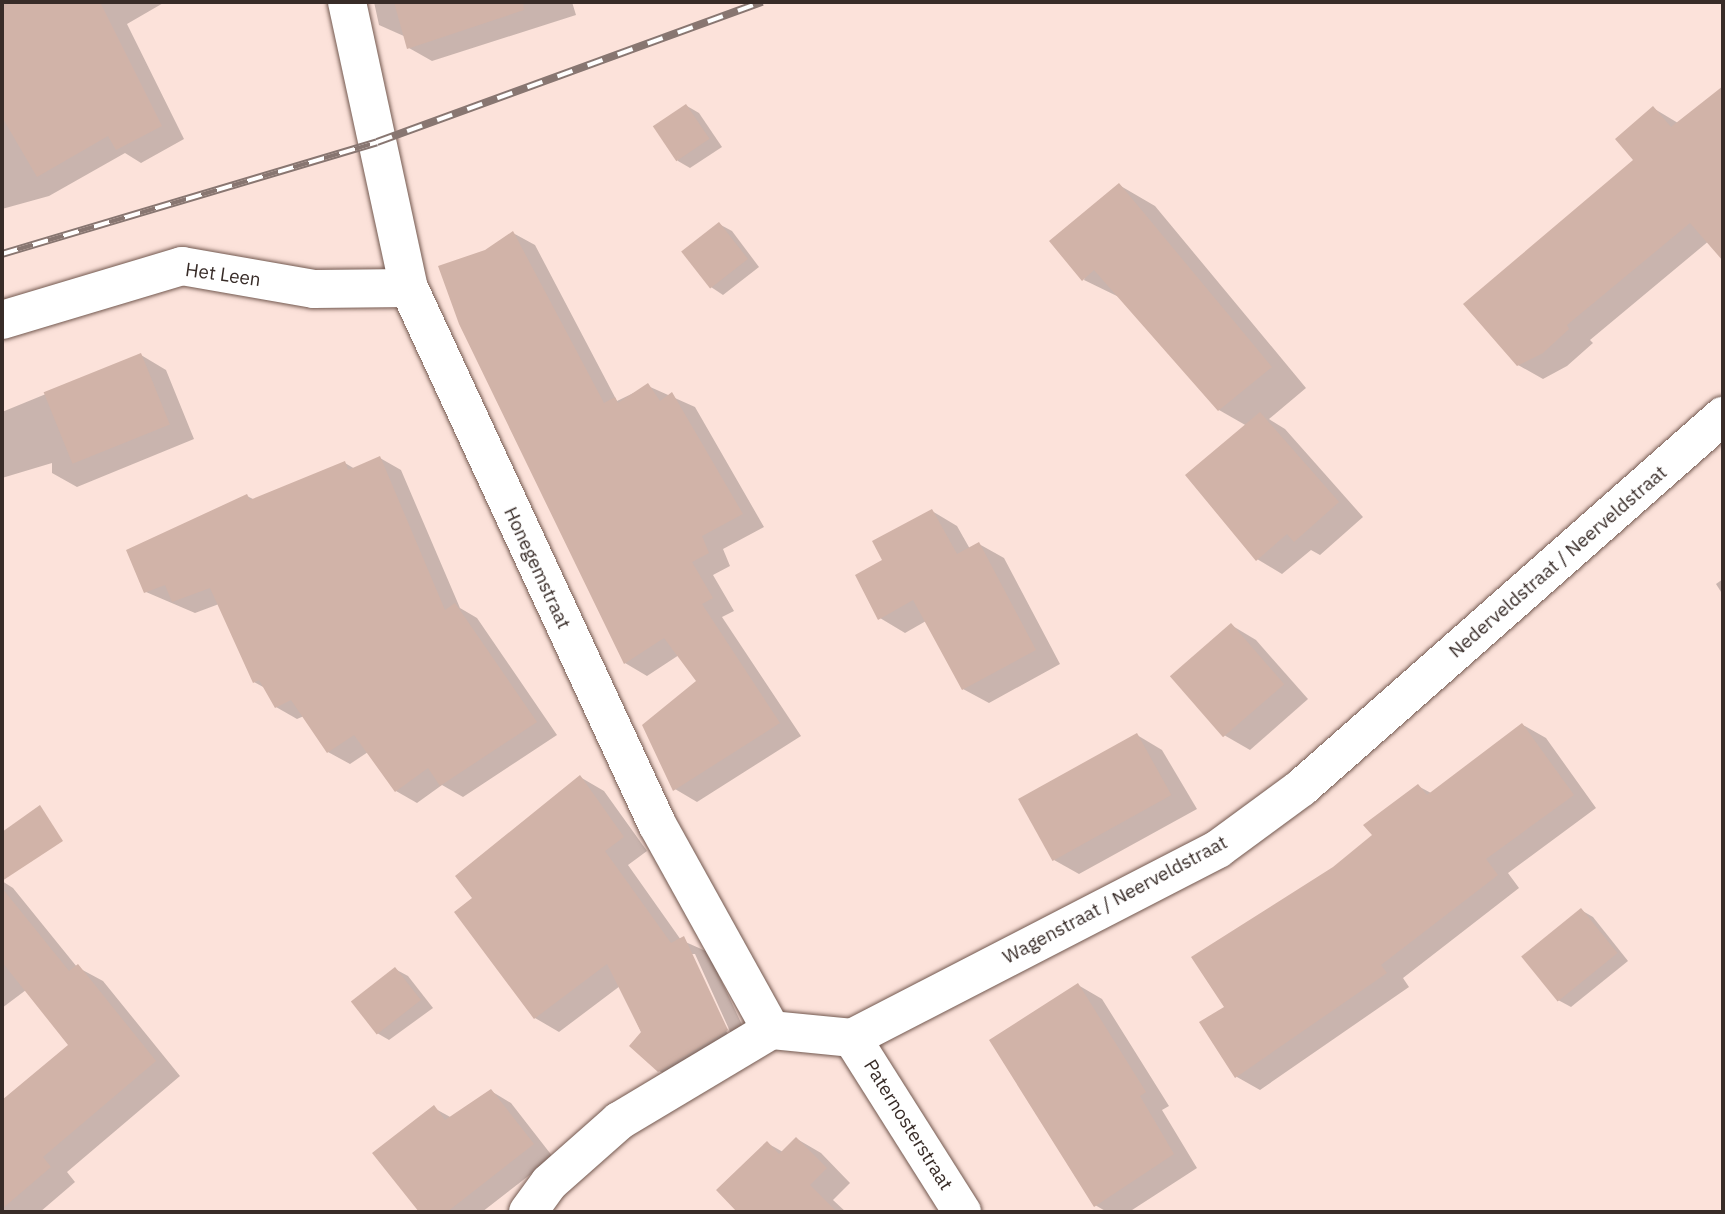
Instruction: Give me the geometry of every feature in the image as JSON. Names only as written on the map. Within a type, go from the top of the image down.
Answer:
[{"type":"street","name":"Honegemstraat","points":[[347,2],[409,288],[657,824],[771,1030]]},
{"type":"street","name":"Het Leen","points":[[2,320],[182,266],[314,289],[409,288]]},
{"type":"street","name":"Nederveldstraat / Neerveldstraat","points":[[1392,708],[1723,416]]},
{"type":"street","name":"Wagenstraat / Neerveldstraat","points":[[852,1038],[1218,849],[1301,788],[1392,708]]},
{"type":"street","points":[[528,1212],[549,1183],[619,1121],[771,1030],[852,1038]]},
{"type":"street","name":"Paternosterstraat","points":[[852,1038],[962,1212]]},
{"type":"building","points":[[2,2],[100,2],[162,126],[116,150],[108,136],[37,177],[2,117]]},
{"type":"building","points":[[394,2],[523,2],[524,10],[407,49]]},
{"type":"building","points":[[1723,86],[1723,261],[1690,223],[1567,325],[1569,329],[1543,353],[1517,366],[1463,304],[1633,160],[1615,139],[1653,106],[1671,127]]},
{"type":"building","points":[[686,104],[709,139],[676,161],[653,126]]},
{"type":"building","points":[[1119,183],[1272,367],[1218,411],[1094,270],[1082,281],[1049,241]]},
{"type":"building","points":[[719,222],[748,259],[710,289],[681,252]]},
{"type":"building","points":[[513,231],[604,403],[615,397],[618,403],[648,383],[660,401],[672,392],[743,514],[702,536],[709,553],[692,562],[713,598],[702,604],[780,723],[673,791],[642,725],[696,681],[664,638],[624,664],[459,324],[438,266],[485,250]]},
{"type":"building","points":[[141,353],[170,424],[72,464],[44,392]]},
{"type":"building","points":[[1260,412],[1339,502],[1294,542],[1287,534],[1256,561],[1185,475]]},
{"type":"building","points":[[380,456],[445,610],[455,603],[537,722],[440,786],[428,768],[395,792],[354,735],[327,753],[291,700],[275,708],[259,680],[253,683],[210,588],[172,602],[165,585],[144,593],[126,550],[247,494],[250,500],[345,461],[348,470]]},
{"type":"building","points":[[932,509],[957,554],[979,542],[1036,650],[962,690],[913,600],[878,620],[855,575],[882,560],[872,541]]},
{"type":"building","points":[[1231,623],[1284,684],[1223,737],[1170,676]]},
{"type":"building","points":[[1522,723],[1574,795],[1486,859],[1498,875],[1381,965],[1387,973],[1235,1078],[1199,1022],[1224,1007],[1191,957],[1333,867],[1372,835],[1363,825],[1418,784],[1427,795]]},
{"type":"building","points":[[1137,733],[1171,795],[1052,861],[1018,799]]},
{"type":"building","points":[[580,775],[624,837],[605,851],[671,943],[684,936],[728,1030],[658,1072],[629,1046],[641,1032],[607,964],[534,1019],[454,912],[472,898],[455,876]]},
{"type":"building","points":[[40,805],[63,841],[2,881],[2,832]]},
{"type":"building","points":[[2,888],[69,971],[78,964],[156,1061],[43,1157],[51,1167],[2,1209],[2,1100],[68,1045],[2,962]]},
{"type":"building","points":[[1581,908],[1618,953],[1558,1002],[1521,956]]},
{"type":"building","points":[[395,967],[421,1000],[377,1035],[351,1001]]},
{"type":"building","points":[[1078,983],[1146,1092],[1140,1096],[1174,1154],[1094,1207],[989,1040]]},
{"type":"building","points":[[491,1089],[534,1144],[447,1212],[419,1212],[372,1153],[434,1105],[445,1120]]},
{"type":"building","points":[[796,1137],[827,1168],[810,1185],[837,1212],[737,1212],[716,1190],[767,1141],[779,1154]]},
{"type":"railway","points":[[2,254],[377,142],[762,2]]}]
